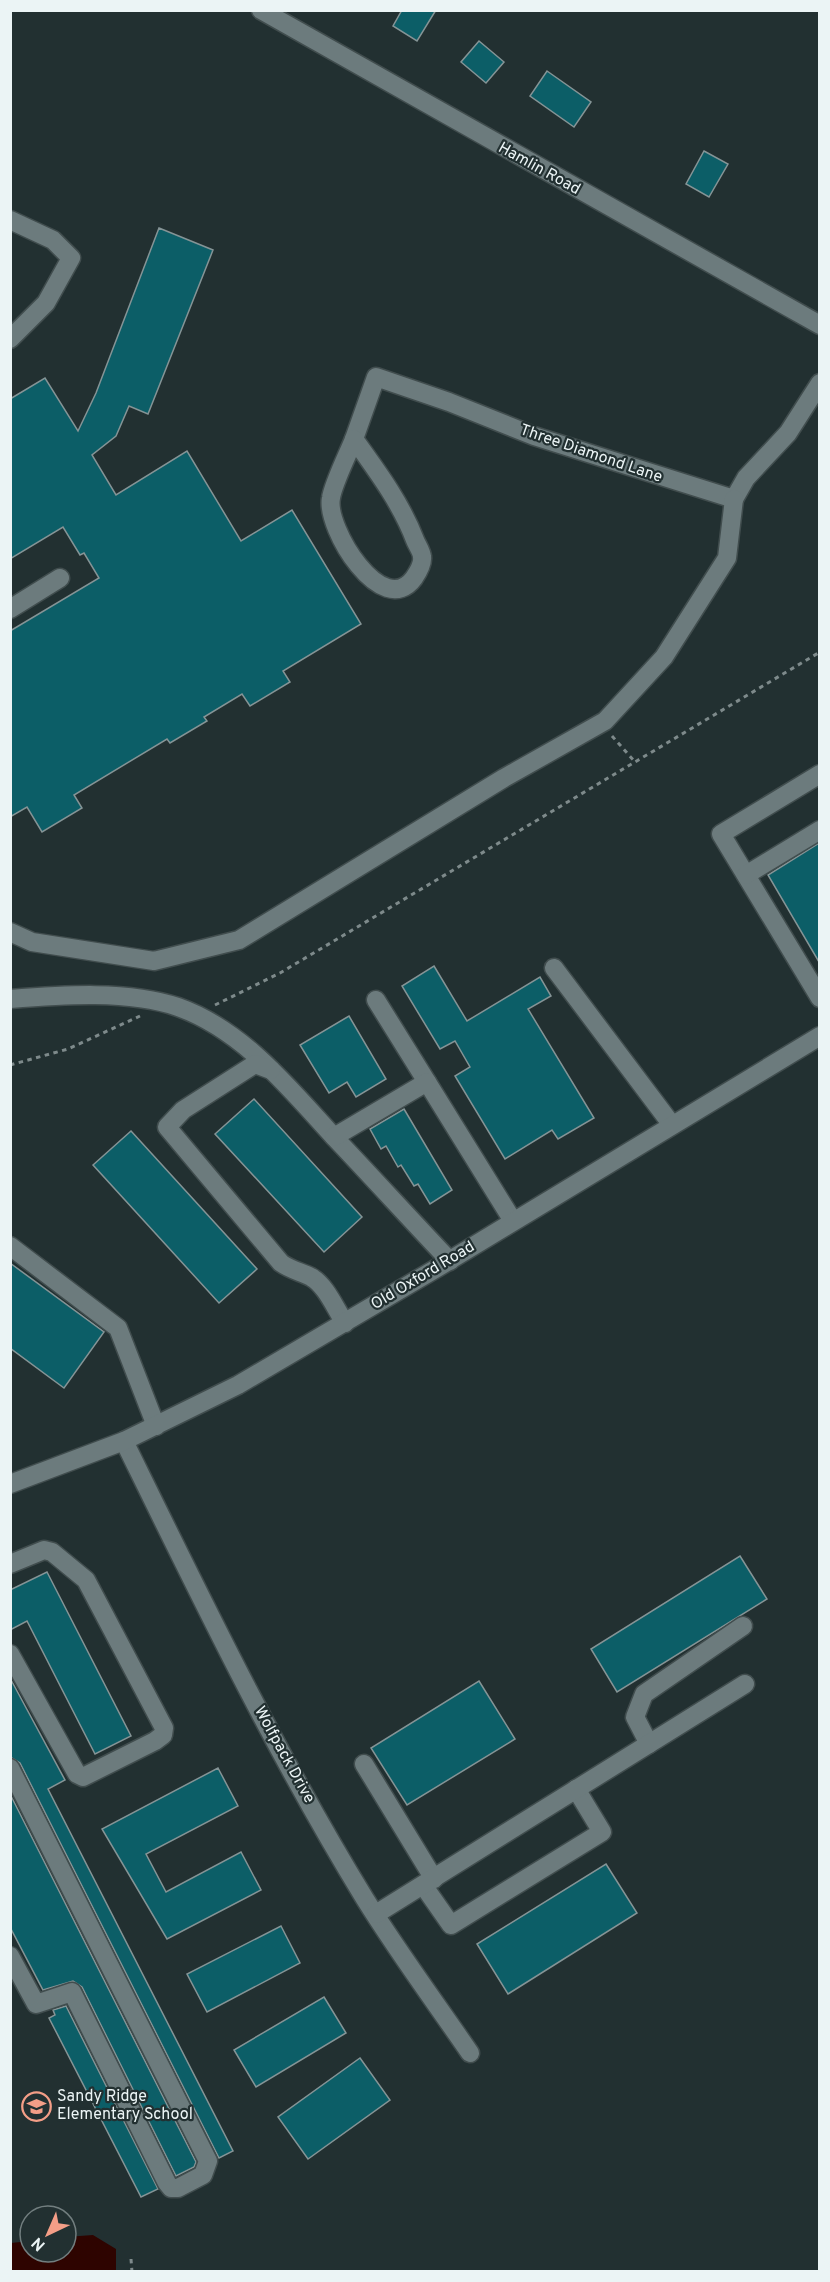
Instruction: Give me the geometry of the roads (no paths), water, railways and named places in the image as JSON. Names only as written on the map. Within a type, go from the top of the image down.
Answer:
[{"type":"street","name":"Hamlin Road","points":[[261,10],[819,325]]},
{"type":"street","points":[[10,220],[53,240],[70,258],[46,303],[10,339]]},
{"type":"street","name":"Three Diamond Lane","points":[[354,439],[406,516],[422,557],[419,571],[411,582],[400,588],[383,586],[369,578],[343,541],[331,512],[331,498],[376,377],[449,402],[534,436],[734,499]]},
{"type":"street","points":[[10,932],[32,942],[154,961],[234,942],[504,778],[604,721],[664,657],[728,558],[734,499],[746,478],[788,433],[819,383]]},
{"type":"street","points":[[10,609],[60,578]]},
{"type":"street","points":[[819,774],[721,834],[819,998]]},
{"type":"street","points":[[746,875],[819,830]]},
{"type":"street","points":[[554,968],[672,1125]]},
{"type":"street","points":[[10,999],[54,995],[117,997],[161,1002],[197,1014],[226,1030],[272,1071],[450,1261]]},
{"type":"street","points":[[376,1000],[513,1221]]},
{"type":"street","name":"Old Oxford Road","points":[[10,1484],[124,1441],[238,1385],[450,1261],[819,1036]]},
{"type":"street","points":[[272,1071],[255,1064],[183,1110],[167,1128],[281,1263],[294,1271],[312,1277],[322,1287],[345,1323]]},
{"type":"street","points":[[334,1137],[427,1082]]},
{"type":"street","points":[[10,1246],[118,1328],[156,1426]]},
{"type":"street","name":"Wolfpack Drive","points":[[124,1441],[266,1724],[376,1914],[470,2053]]},
{"type":"street","points":[[10,1564],[44,1550],[52,1552],[86,1580],[164,1728],[163,1735],[83,1776],[77,1774],[10,1654]]},
{"type":"street","points":[[649,1744],[635,1717],[644,1694],[744,1626]]},
{"type":"street","points":[[376,1914],[745,1684]]},
{"type":"street","points":[[364,1764],[451,1925],[602,1832],[576,1789]]},
{"type":"street","points":[[10,1768],[207,2161],[203,2175],[178,2188],[171,2188],[72,1992],[36,2004],[10,1956]]},
{"type":"place","name":"Sandy Ridge Elementary School","points":[[36,2106]]}]
